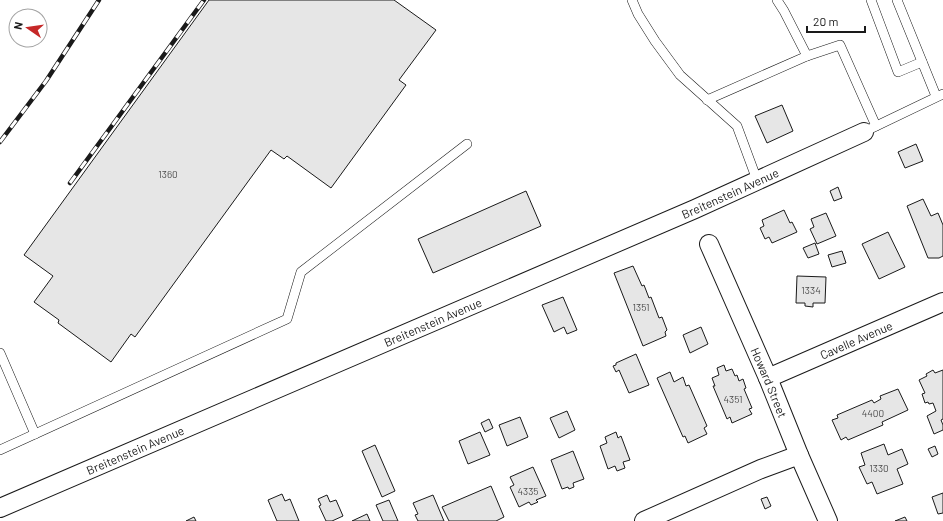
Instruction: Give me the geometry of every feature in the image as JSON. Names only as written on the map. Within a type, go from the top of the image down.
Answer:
[{"type":"street","name":"Breitenstein Avenue","points":[[0,508],[695,209],[870,129]]},
{"type":"street","name":"Howard Street","points":[[709,244],[768,378],[799,455],[828,521]]},
{"type":"street","name":"Cavelle Avenue","points":[[768,378],[943,302]]},
{"type":"street","points":[[644,521],[761,469],[799,455]]},
{"type":"lane","points":[[632,0],[638,14],[655,41],[680,75],[737,126],[757,180]]},
{"type":"lane","points":[[777,0],[807,56]]},
{"type":"lane","points":[[871,0],[898,72],[922,62]]},
{"type":"lane","points":[[707,100],[807,56],[840,45],[870,129],[940,95],[922,62],[897,0]]},
{"type":"lane","points":[[0,450],[287,319],[302,272],[467,144]]},
{"type":"lane","points":[[0,353],[35,434]]},
{"type":"building","points":[[209,0],[394,0],[436,30],[399,80],[406,85],[331,188],[287,156],[284,159],[271,150],[135,337],[131,334],[111,362],[58,323],[59,320],[34,302],[53,276],[24,255]]},
{"type":"building","points":[[782,105],[793,131],[767,143],[755,116]]},
{"type":"building","points":[[916,144],[923,161],[905,168],[898,152]]},
{"type":"building","points":[[838,187],[842,198],[834,201],[830,191]]},
{"type":"building","points":[[526,191],[541,226],[433,273],[418,239]]},
{"type":"building","points":[[923,199],[931,216],[938,213],[943,225],[943,256],[939,258],[928,258],[907,206]]},
{"type":"building","points":[[784,210],[790,223],[792,222],[797,232],[772,243],[769,237],[765,239],[760,228],[764,226],[762,220]]},
{"type":"building","points":[[826,213],[836,236],[817,244],[810,229],[814,227],[811,219]]},
{"type":"building","points":[[888,232],[905,267],[879,279],[862,244]]},
{"type":"building","points":[[815,243],[819,254],[808,258],[803,248]]},
{"type":"building","points":[[842,251],[846,263],[832,267],[828,255]]},
{"type":"building","points":[[633,266],[642,286],[644,285],[649,298],[651,297],[659,318],[662,317],[667,330],[665,332],[666,336],[643,346],[614,273]]},
{"type":"building","points":[[797,276],[826,277],[825,303],[813,303],[813,307],[805,306],[805,303],[796,303]]},
{"type":"building","points":[[563,297],[577,330],[567,334],[564,327],[554,332],[542,305]]},
{"type":"building","points":[[701,327],[708,344],[690,353],[683,335]]},
{"type":"building","points":[[636,354],[649,385],[629,393],[619,370],[616,372],[613,366],[616,365],[616,363]]},
{"type":"building","points":[[724,365],[726,371],[732,369],[735,376],[737,375],[739,381],[743,379],[746,388],[744,389],[752,408],[749,409],[752,414],[732,423],[730,417],[727,419],[713,386],[715,386],[712,378],[719,375],[717,368]]},
{"type":"building","points":[[933,370],[935,373],[943,370],[943,419],[941,420],[943,430],[934,434],[927,416],[936,411],[933,403],[925,403],[922,394],[925,393],[919,380],[927,376],[926,374]]},
{"type":"building","points":[[670,372],[674,382],[683,377],[686,386],[689,385],[707,426],[704,428],[707,434],[688,443],[685,436],[683,437],[657,378]]},
{"type":"building","points":[[898,389],[908,410],[882,422],[883,425],[848,440],[846,437],[841,440],[832,420],[838,418],[837,415],[872,400],[874,403],[881,399],[880,396]]},
{"type":"building","points":[[567,411],[575,430],[559,438],[550,418]]},
{"type":"building","points":[[520,417],[528,437],[507,446],[499,425]]},
{"type":"building","points":[[489,419],[493,428],[485,432],[481,423]]},
{"type":"building","points":[[480,432],[490,455],[468,464],[459,441]]},
{"type":"building","points":[[616,432],[618,438],[621,436],[630,460],[623,462],[625,468],[617,471],[615,466],[608,469],[600,446],[607,443],[605,437]]},
{"type":"building","points":[[884,444],[888,455],[902,449],[908,464],[897,469],[903,484],[877,494],[872,482],[867,484],[859,467],[865,465],[861,453]]},
{"type":"building","points":[[375,445],[395,491],[382,497],[362,451]]},
{"type":"building","points":[[935,446],[938,454],[932,457],[928,449]]},
{"type":"building","points":[[573,451],[584,479],[573,483],[574,487],[562,489],[551,460]]},
{"type":"building","points":[[533,467],[546,496],[536,500],[538,502],[531,505],[529,502],[519,507],[510,487],[514,485],[510,477]]},
{"type":"building","points":[[491,486],[504,517],[496,521],[449,521],[442,507]]},
{"type":"building","points":[[943,493],[943,513],[938,514],[932,497]]},
{"type":"building","points":[[282,494],[285,501],[290,499],[299,521],[277,521],[268,500]]},
{"type":"building","points":[[327,495],[330,502],[336,500],[343,516],[332,521],[326,521],[319,506],[321,505],[318,499]]},
{"type":"building","points":[[433,495],[444,521],[418,521],[415,515],[418,514],[413,503]]},
{"type":"building","points":[[767,497],[771,506],[765,509],[761,499]]},
{"type":"building","points":[[389,500],[398,521],[383,521],[376,505]]},
{"type":"building","points":[[367,514],[370,521],[352,521]]},
{"type":"building","points":[[194,517],[196,521],[186,521]]},
{"type":"building","points":[[905,517],[907,521],[895,521]]},
{"type":"railway","points":[[0,142],[46,81],[99,0]]},
{"type":"railway","points":[[70,183],[204,0]]}]
